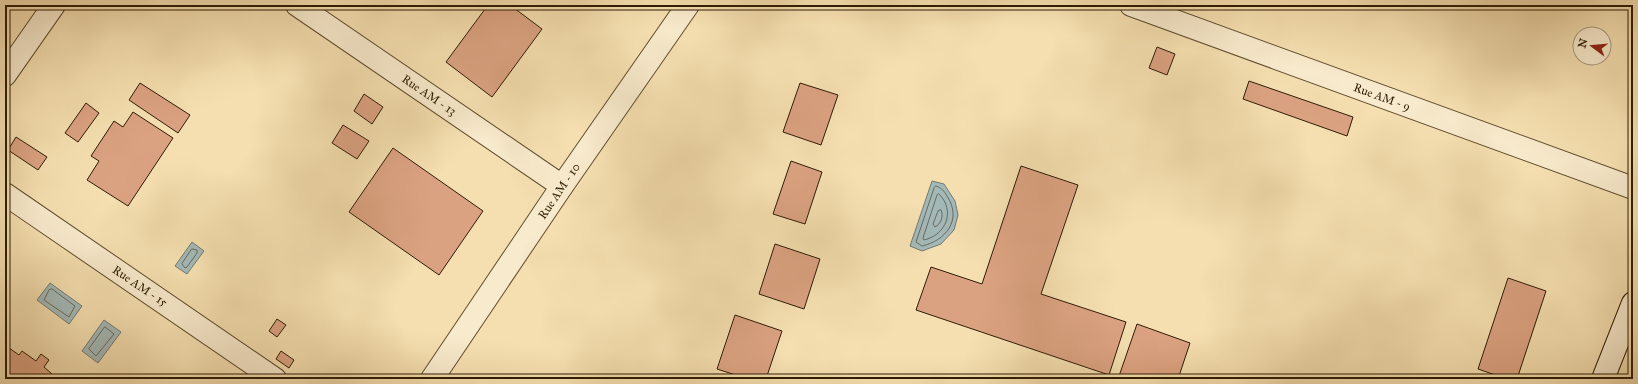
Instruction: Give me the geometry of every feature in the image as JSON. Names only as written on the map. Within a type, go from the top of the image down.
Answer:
[{"type":"street","points":[[5,74],[54,5]]},
{"type":"street","name":"Rue AM - 13","points":[[297,5],[562,186]]},
{"type":"street","name":"Rue AM - 10","points":[[432,379],[562,186],[688,5]]},
{"type":"street","name":"Rue AM - 9","points":[[1131,5],[1633,188]]},
{"type":"street","name":"Rue AM - 15","points":[[5,194],[275,379]]},
{"type":"street","points":[[1603,379],[1633,303]]},
{"type":"water","points":[[932,181],[944,184],[955,201],[958,215],[954,230],[941,244],[922,251],[910,246]]},
{"type":"water","points":[[192,242],[204,251],[187,274],[175,266]]},
{"type":"water","points":[[50,283],[82,306],[69,324],[37,300]]},
{"type":"water","points":[[104,320],[121,332],[98,363],[82,351]]},
{"type":"building","points":[[488,5],[510,5],[542,29],[492,97],[446,62]]},
{"type":"building","points":[[1157,47],[1175,54],[1167,75],[1149,68]]},
{"type":"building","points":[[1249,81],[1353,117],[1347,136],[1243,99]]},
{"type":"building","points":[[140,83],[190,115],[178,133],[129,100]]},
{"type":"building","points":[[800,83],[838,95],[821,145],[783,132]]},
{"type":"building","points":[[364,94],[383,107],[372,124],[354,111]]},
{"type":"building","points":[[86,103],[99,113],[78,142],[65,133]]},
{"type":"building","points":[[133,112],[173,138],[128,206],[87,180],[99,161],[91,156],[114,121],[123,127]]},
{"type":"building","points":[[343,125],[369,141],[357,159],[332,143]]},
{"type":"building","points":[[16,137],[47,157],[38,170],[8,150]]},
{"type":"building","points":[[393,148],[483,211],[439,275],[349,212]]},
{"type":"building","points":[[791,161],[822,172],[805,224],[773,214]]},
{"type":"building","points":[[1021,166],[1078,185],[1041,294],[1126,322],[1109,375],[916,310],[931,267],[982,284]]},
{"type":"building","points":[[775,244],[820,259],[804,309],[759,294]]},
{"type":"building","points":[[1508,278],[1546,291],[1517,379],[1507,379],[1478,369]]},
{"type":"building","points":[[735,315],[782,331],[766,379],[748,379],[717,369]]},
{"type":"building","points":[[277,319],[286,325],[277,337],[269,331]]},
{"type":"building","points":[[1137,324],[1190,343],[1178,379],[1118,379]]},
{"type":"building","points":[[5,345],[19,355],[22,351],[36,361],[41,354],[49,360],[44,367],[52,374],[49,379],[5,379]]},
{"type":"building","points":[[281,351],[294,360],[289,368],[276,359]]}]
